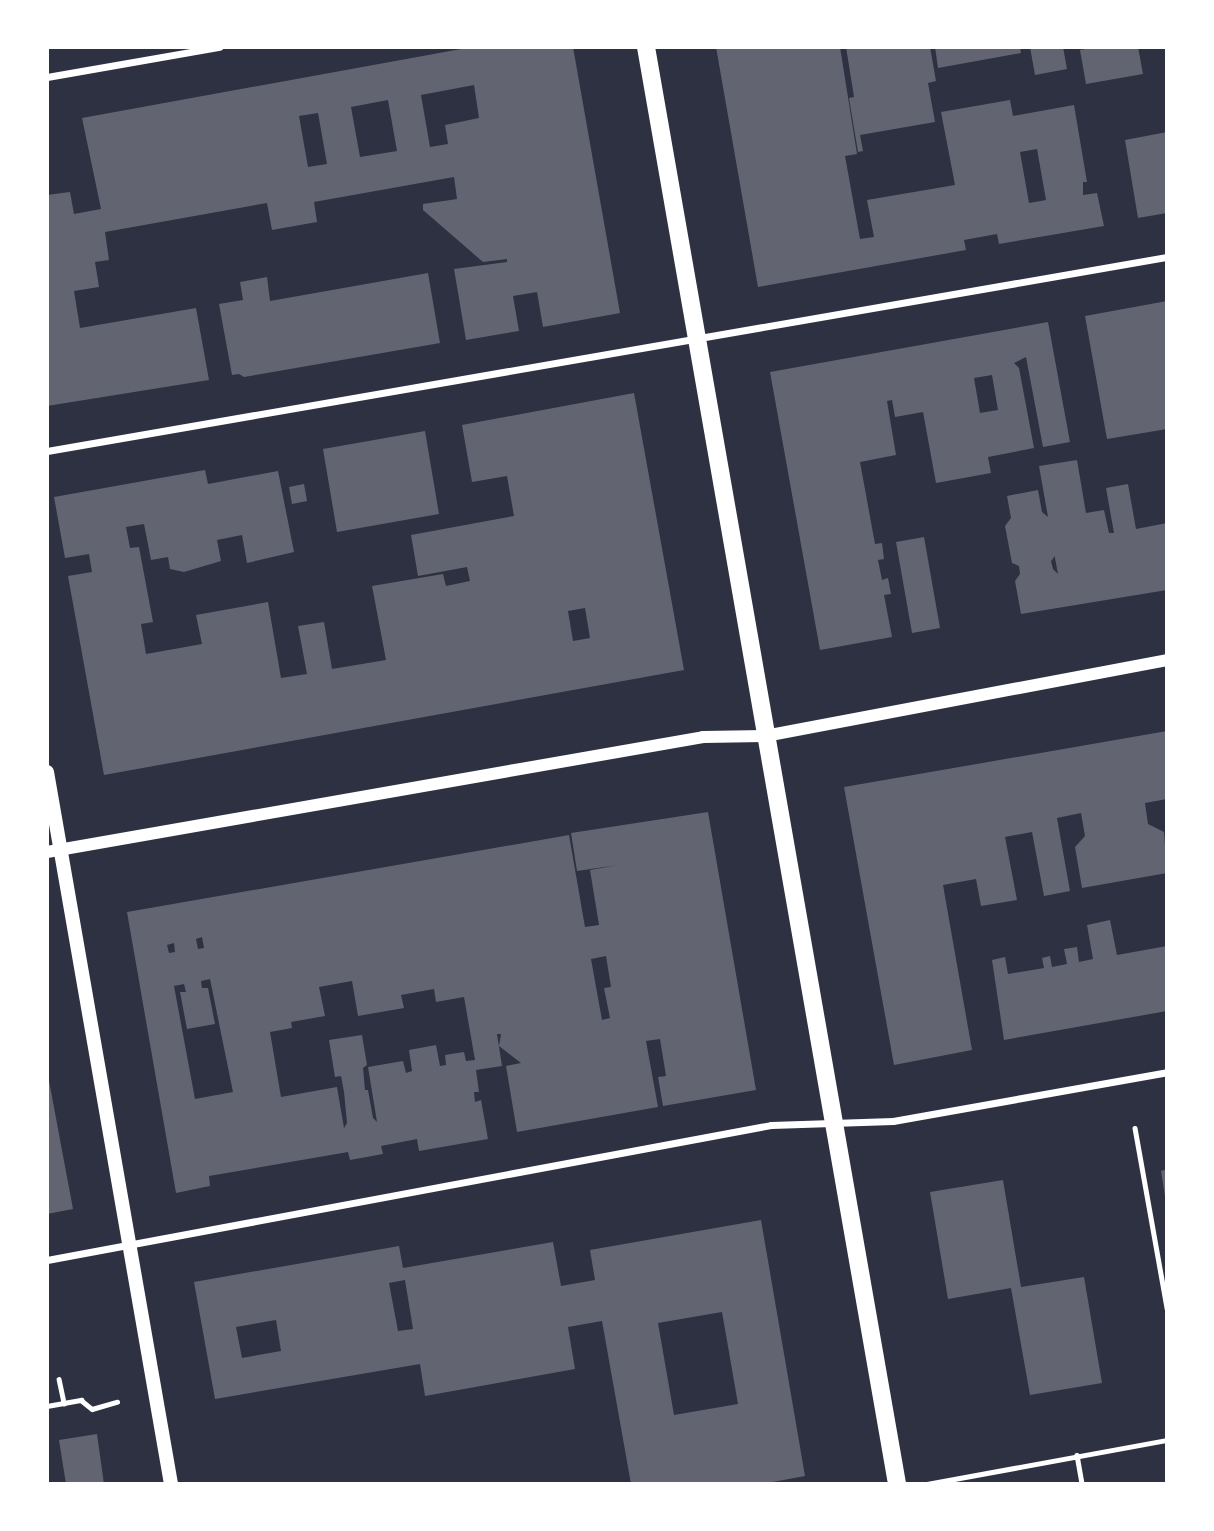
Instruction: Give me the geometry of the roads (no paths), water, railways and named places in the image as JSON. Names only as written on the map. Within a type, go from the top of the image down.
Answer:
[{"type":"main road","points":[[646,47],[897,1484]]},
{"type":"main road","points":[[47,772],[54,851],[172,1484]]},
{"type":"street","points":[[47,77],[219,47]]},
{"type":"street","points":[[47,451],[1167,257]]},
{"type":"street","points":[[54,851],[703,737],[765,736],[1167,660]]},
{"type":"street","points":[[47,1260],[771,1125],[893,1121],[1167,1072]]}]
